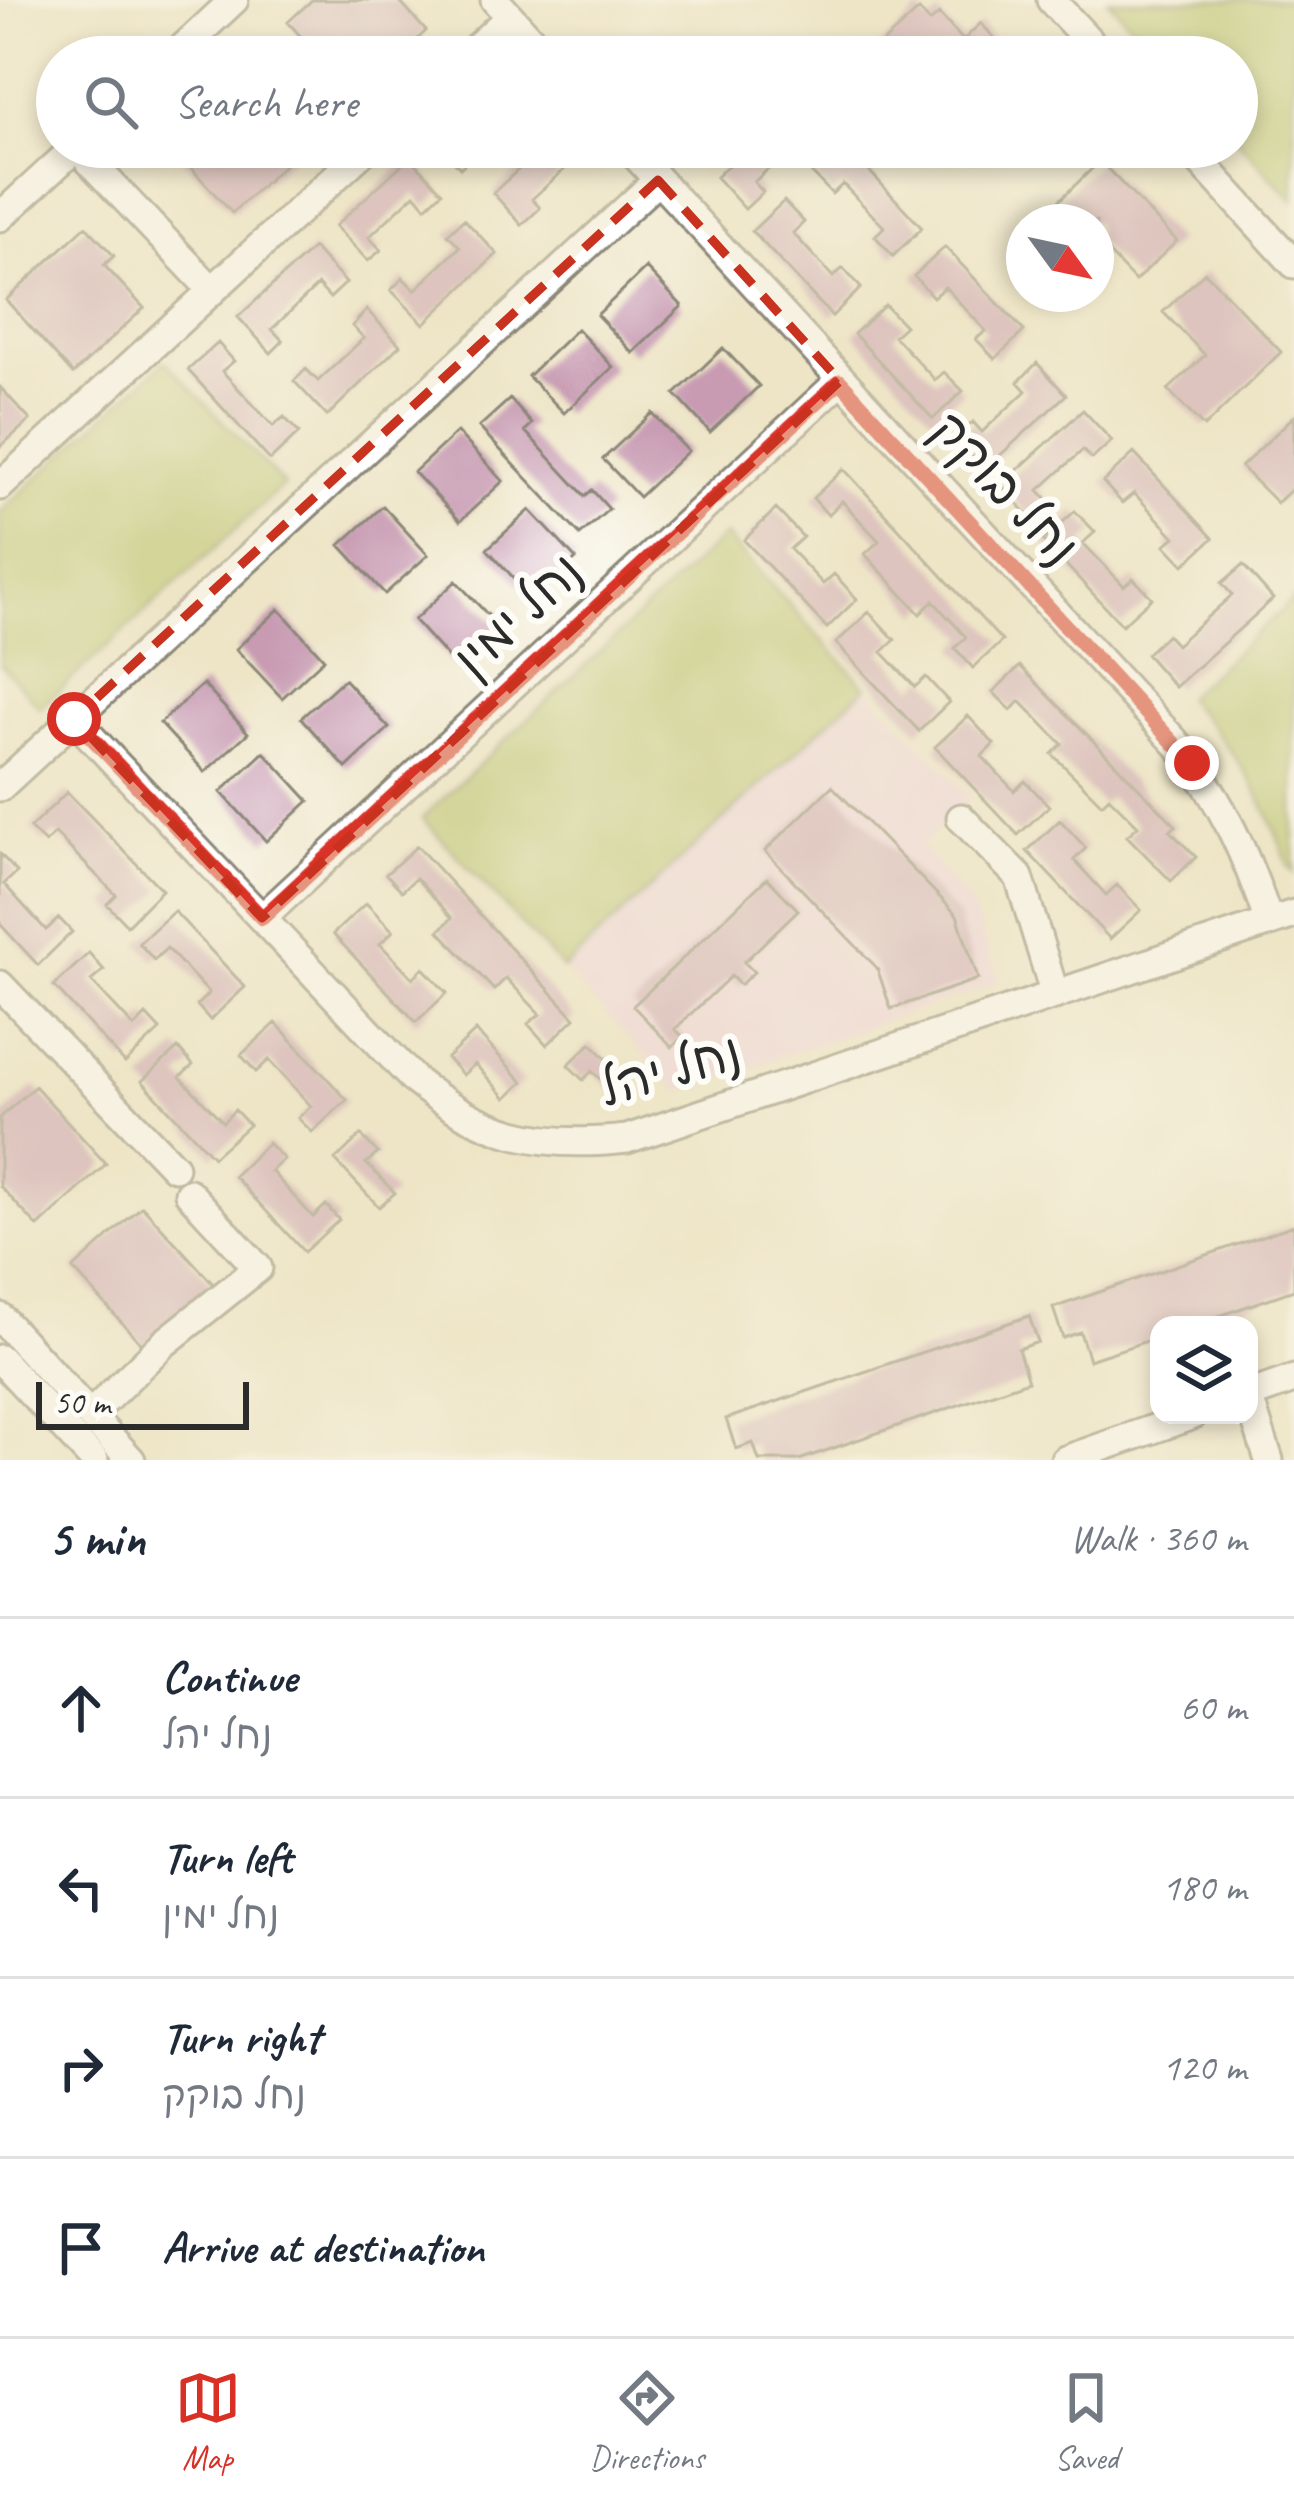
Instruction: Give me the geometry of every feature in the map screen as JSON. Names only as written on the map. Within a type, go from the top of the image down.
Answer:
[{"type":"street","points":[[195,36],[234,0]]},
{"type":"street","points":[[1052,0],[1085,36]]},
{"type":"street","points":[[481,36],[502,8],[528,36]]},
{"type":"street","points":[[0,217],[53,168]]},
{"type":"street","points":[[96,168],[212,290]]},
{"type":"street","points":[[0,487],[345,168]]},
{"type":"street","name":"נחל בוקק","points":[[647,168],[1179,746],[1216,797],[1281,918]]},
{"type":"street","points":[[1206,168],[1294,264]]},
{"type":"street","points":[[0,787],[658,180]]},
{"type":"street","name":"נחל ימין","points":[[262,918],[840,381]]},
{"type":"street","name":"נחל יהל","points":[[74,719],[414,1080],[450,1108],[488,1128],[532,1140],[577,1145],[627,1139],[1281,918]]},
{"type":"street","points":[[961,818],[1018,877],[1055,994]]},
{"type":"street","points":[[0,985],[174,1167]]},
{"type":"street","points":[[91,1414],[163,1344],[257,1268],[189,1193]]},
{"type":"street","points":[[0,1318],[131,1460]]},
{"type":"street","points":[[0,1359],[78,1454]]},
{"type":"street","points":[[1258,1393],[1294,1379]]},
{"type":"street","points":[[1066,1460],[1167,1424]]},
{"type":"street","points":[[1258,1424],[1269,1460]]},
{"type":"highlighted area","points":[[658,180],[840,381],[262,918],[74,719]]},
{"type":"shaded area","points":[[866,687],[971,797],[921,846],[971,904],[1000,982],[679,1091],[563,969]]},
{"type":"green space","points":[[1108,0],[1294,0],[1294,201],[1258,162],[1258,36],[1141,36]]},
{"type":"green space","points":[[165,361],[284,485],[40,708],[0,664],[0,512]]},
{"type":"green space","points":[[725,535],[866,687],[563,969],[422,818]]},
{"type":"green space","points":[[1294,599],[1294,873],[1247,776],[1185,698]]},
{"type":"building","points":[[312,0],[398,0],[426,31],[421,36],[300,36],[288,22]]},
{"type":"building","points":[[919,10],[930,22],[939,14],[959,36],[890,36]]},
{"type":"building","points":[[981,23],[992,36],[967,36]]},
{"type":"building","points":[[191,168],[281,168],[232,213]]},
{"type":"building","points":[[398,168],[420,168],[442,192],[426,207],[415,194],[369,237],[381,250],[368,261],[335,226]]},
{"type":"building","points":[[520,168],[566,168],[532,199],[540,208],[522,225],[493,193]]},
{"type":"building","points":[[726,168],[769,168],[754,182],[763,192],[745,209],[716,177]]},
{"type":"building","points":[[817,168],[866,168],[922,228],[893,256],[875,236],[884,227],[843,184],[832,194],[812,173]]},
{"type":"building","points":[[1093,168],[1107,168],[1177,241],[1135,281],[1114,259],[1114,204],[1056,204]]},
{"type":"building","points":[[784,201],[804,222],[793,233],[833,277],[843,268],[861,288],[832,316],[752,231]]},
{"type":"building","points":[[464,219],[497,254],[424,324],[391,290],[403,278],[415,290],[460,247],[448,234]]},
{"type":"building","points":[[86,226],[114,256],[104,265],[144,308],[73,374],[6,300]]},
{"type":"building","points":[[945,247],[1024,331],[995,359],[976,339],[986,331],[945,287],[933,297],[914,276]]},
{"type":"building","points":[[313,248],[346,283],[330,298],[318,285],[272,329],[283,341],[271,353],[238,317]]},
{"type":"building","points":[[646,268],[682,306],[633,353],[597,315]]},
{"type":"building","points":[[1205,272],[1281,352],[1204,427],[1168,390],[1205,355],[1163,312]]},
{"type":"building","points":[[885,305],[905,326],[894,336],[935,380],[944,372],[963,391],[933,419],[854,334]]},
{"type":"building","points":[[367,310],[400,345],[327,416],[294,381],[306,369],[318,381],[364,338],[352,326]]},
{"type":"building","points":[[577,329],[613,367],[564,413],[528,376]]},
{"type":"building","points":[[218,343],[234,361],[222,371],[273,426],[284,417],[299,433],[270,460],[188,370]]},
{"type":"building","points":[[723,348],[759,386],[710,432],[675,394]]},
{"type":"building","points":[[1037,363],[1066,395],[984,470],[955,439],[973,422],[982,432],[1026,391],[1018,382]]},
{"type":"building","points":[[0,387],[30,420],[0,447]]},
{"type":"building","points":[[510,399],[532,424],[525,431],[585,496],[592,490],[609,509],[580,535],[479,427]]},
{"type":"building","points":[[1083,410],[1112,441],[1092,459],[1083,450],[1039,490],[1048,500],[1030,517],[1001,485]]},
{"type":"building","points":[[652,413],[688,451],[639,497],[603,459]]},
{"type":"building","points":[[1294,416],[1294,487],[1277,503],[1241,467]]},
{"type":"building","points":[[457,432],[503,481],[460,521],[414,472]]},
{"type":"building","points":[[1134,453],[1213,538],[1184,565],[1165,545],[1175,537],[1134,493],[1122,503],[1103,482]]},
{"type":"building","points":[[844,469],[1002,641],[973,668],[955,648],[966,637],[933,601],[920,614],[865,554],[879,541],[842,501],[828,515],[813,498]]},
{"type":"building","points":[[383,506],[428,555],[385,594],[340,545]]},
{"type":"building","points":[[776,509],[803,537],[790,549],[823,584],[834,574],[857,599],[827,628],[744,540]]},
{"type":"building","points":[[530,510],[576,559],[533,599],[487,549]]},
{"type":"building","points":[[1075,511],[1095,532],[1083,543],[1124,586],[1133,578],[1152,598],[1122,625],[1043,540]]},
{"type":"building","points":[[1243,565],[1273,599],[1175,687],[1146,654],[1167,635],[1176,645],[1232,595],[1222,583]]},
{"type":"building","points":[[456,581],[502,630],[459,670],[414,620]]},
{"type":"building","points":[[279,609],[324,659],[282,698],[236,649]]},
{"type":"building","points":[[869,612],[895,640],[882,652],[915,687],[926,677],[949,702],[919,731],[836,643]]},
{"type":"building","points":[[1020,666],[1176,826],[1170,831],[1196,857],[1171,881],[1127,836],[1138,826],[1109,797],[1102,804],[1052,754],[1062,744],[1020,701],[1011,710],[993,692]]},
{"type":"building","points":[[344,679],[389,728],[346,768],[301,718]]},
{"type":"building","points":[[203,684],[248,733],[205,772],[160,723]]},
{"type":"building","points":[[968,716],[994,744],[982,756],[1014,791],[1025,781],[1049,806],[1018,835],[935,747]]},
{"type":"building","points":[[264,752],[309,801],[266,841],[221,792]]},
{"type":"building","points":[[832,786],[957,915],[978,979],[891,1009],[877,968],[765,851]]},
{"type":"building","points":[[67,792],[162,890],[127,925],[107,904],[116,895],[55,833],[45,843],[30,828]]},
{"type":"building","points":[[1060,820],[1086,848],[1074,860],[1106,895],[1117,885],[1141,910],[1110,939],[1027,851]]},
{"type":"building","points":[[417,846],[575,1018],[547,1045],[528,1024],[540,1014],[506,978],[494,990],[439,931],[452,918],[416,878],[402,891],[386,874]]},
{"type":"building","points":[[0,854],[17,872],[4,884],[46,930],[59,918],[72,932],[38,965],[0,924]]},
{"type":"building","points":[[767,878],[798,910],[744,962],[754,972],[740,985],[731,976],[675,1029],[683,1037],[672,1047],[633,1006]]},
{"type":"building","points":[[366,903],[393,931],[380,944],[413,978],[423,968],[447,993],[416,1022],[333,934]]},
{"type":"building","points":[[174,911],[245,987],[210,1020],[197,1005],[209,993],[167,948],[154,960],[139,943]]},
{"type":"building","points":[[89,953],[104,970],[91,981],[134,1027],[146,1015],[160,1030],[125,1063],[54,986]]},
{"type":"building","points":[[276,1023],[347,1100],[312,1132],[298,1118],[311,1106],[269,1060],[256,1072],[241,1055]]},
{"type":"building","points":[[476,1031],[523,1082],[506,1098],[475,1064],[463,1075],[447,1058]]},
{"type":"building","points":[[591,1043],[626,1079],[613,1091],[592,1071],[583,1080],[568,1065]]},
{"type":"building","points":[[178,1048],[193,1065],[180,1077],[223,1122],[235,1110],[249,1125],[213,1157],[142,1081]]},
{"type":"building","points":[[35,1086],[106,1164],[38,1227],[0,1186],[0,1118]]},
{"type":"building","points":[[361,1135],[378,1153],[366,1163],[395,1193],[379,1207],[335,1160]]},
{"type":"building","points":[[268,1143],[284,1159],[271,1171],[313,1217],[326,1205],[339,1220],[304,1252],[234,1176]]},
{"type":"building","points":[[142,1206],[213,1284],[144,1347],[73,1269]]},
{"type":"building","points":[[1294,1225],[1294,1290],[1219,1316],[1150,1316],[1150,1340],[1089,1360],[1080,1332],[1063,1338],[1053,1308]]},
{"type":"building","points":[[1029,1316],[1038,1342],[1018,1349],[1028,1381],[799,1460],[759,1460],[753,1443],[736,1449],[726,1419]]},
{"type":"route","points":[[74,719],[262,918],[840,381],[1192,763]]}]
